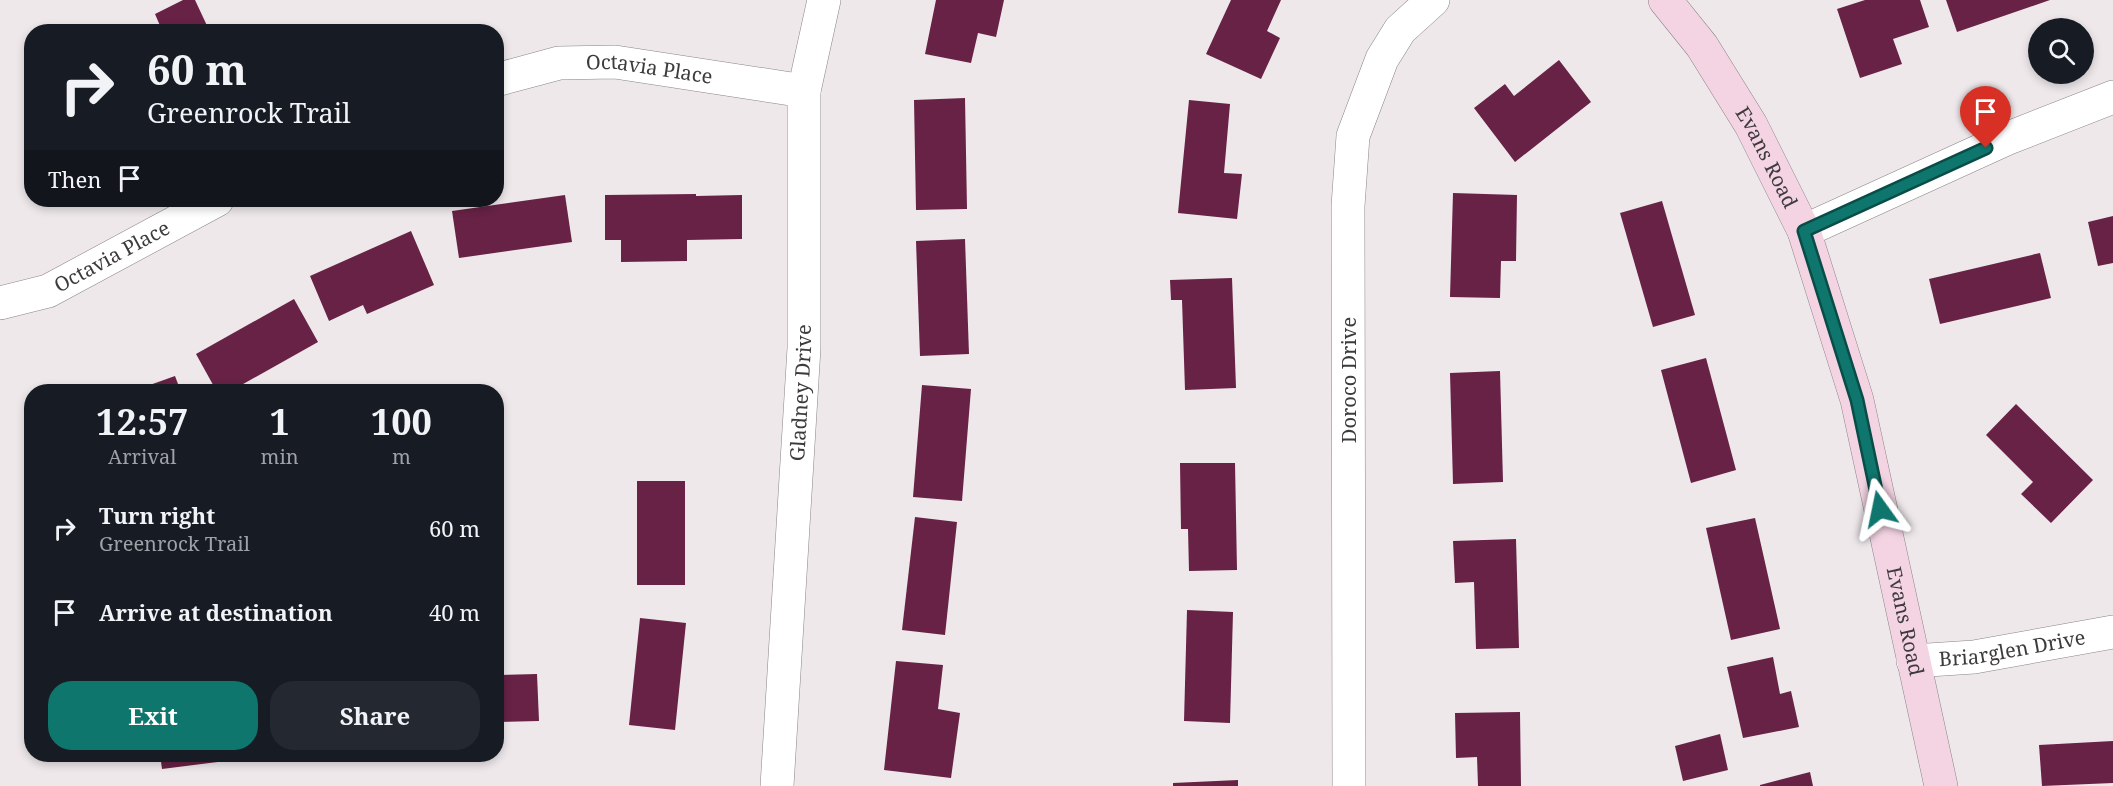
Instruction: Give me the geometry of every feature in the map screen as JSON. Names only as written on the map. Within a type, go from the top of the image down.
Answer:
[{"type":"street","name":"Gladney Drive","points":[[777,786],[804,348],[804,91],[824,0]]},
{"type":"street","name":"Doroco Drive","points":[[1349,786],[1348,206],[1353,136],[1382,59],[1400,30],[1433,0]]},
{"type":"street","name":"Evans Road","points":[[1665,0],[1702,46],[1751,125],[1804,231],[1857,400],[1941,786]]},
{"type":"street","name":"Octavia Place","points":[[504,78],[560,63],[615,62],[804,91]]},
{"type":"street","points":[[1804,231],[2006,139],[2113,97]]},
{"type":"street","name":"Octavia Place","points":[[0,303],[48,291],[204,207]]},
{"type":"street","name":"Briarglen Drive","points":[[1913,661],[1974,657],[2113,632]]},
{"type":"building","points":[[183,0],[195,0],[206,24],[159,24],[155,14]]},
{"type":"building","points":[[936,0],[1004,0],[996,37],[978,33],[971,63],[925,54]]},
{"type":"building","points":[[1231,0],[1281,0],[1267,31],[1280,38],[1261,79],[1206,54]]},
{"type":"building","points":[[1865,0],[1920,0],[1929,27],[1893,39],[1902,64],[1860,78],[1837,9]]},
{"type":"building","points":[[1946,0],[2050,0],[1957,32]]},
{"type":"building","points":[[1559,60],[1591,102],[1515,162],[1474,108],[1505,84],[1514,96]]},
{"type":"building","points":[[965,98],[967,209],[916,210],[914,100]]},
{"type":"building","points":[[1189,100],[1230,104],[1224,173],[1242,174],[1237,219],[1178,213]]},
{"type":"building","points":[[1453,193],[1517,195],[1516,261],[1501,261],[1500,298],[1450,297]]},
{"type":"building","points":[[696,194],[696,196],[742,195],[742,239],[687,240],[687,261],[621,262],[621,240],[605,240],[605,195]]},
{"type":"building","points":[[565,195],[572,242],[459,258],[452,211],[480,207],[504,207],[504,204]]},
{"type":"building","points":[[1662,201],[1695,315],[1653,327],[1620,213]]},
{"type":"building","points":[[2113,216],[2113,263],[2098,266],[2088,222]]},
{"type":"building","points":[[411,231],[434,285],[367,314],[363,305],[329,321],[310,276]]},
{"type":"building","points":[[965,239],[969,354],[920,356],[916,241]]},
{"type":"building","points":[[2040,253],[2051,298],[1940,324],[1929,279]]},
{"type":"building","points":[[1232,278],[1236,388],[1185,390],[1182,300],[1171,300],[1170,280]]},
{"type":"building","points":[[294,299],[318,342],[243,384],[213,384],[196,354]]},
{"type":"building","points":[[1706,358],[1736,470],[1691,483],[1661,370]]},
{"type":"building","points":[[1500,371],[1503,482],[1453,484],[1450,373]]},
{"type":"building","points":[[175,376],[178,384],[153,384]]},
{"type":"building","points":[[922,385],[971,389],[962,501],[913,497]]},
{"type":"building","points":[[2016,404],[2093,480],[2051,523],[2021,494],[2033,482],[1986,435]]},
{"type":"building","points":[[1180,463],[1235,463],[1237,570],[1189,571],[1188,529],[1181,529]]},
{"type":"building","points":[[637,481],[685,481],[685,585],[637,585]]},
{"type":"building","points":[[915,517],[957,522],[945,635],[902,630]]},
{"type":"building","points":[[1755,518],[1780,629],[1731,640],[1706,528]]},
{"type":"building","points":[[1516,539],[1519,648],[1476,649],[1474,582],[1455,583],[1453,541]]},
{"type":"building","points":[[1187,610],[1233,612],[1230,723],[1184,721]]},
{"type":"building","points":[[640,618],[686,623],[675,730],[629,725]]},
{"type":"building","points":[[1773,657],[1780,694],[1791,691],[1799,727],[1743,738],[1727,667]]},
{"type":"building","points":[[896,661],[943,665],[938,709],[960,713],[951,778],[884,770]]},
{"type":"building","points":[[537,674],[539,721],[504,722],[504,675]]},
{"type":"building","points":[[1520,712],[1521,786],[1478,786],[1477,757],[1456,758],[1455,713]]},
{"type":"building","points":[[1720,734],[1728,770],[1683,781],[1675,746]]},
{"type":"building","points":[[2113,741],[2113,783],[2042,786],[2039,745]]},
{"type":"building","points":[[161,762],[217,762],[162,769]]},
{"type":"building","points":[[1810,772],[1813,786],[1760,786],[1760,785]]},
{"type":"building","points":[[1238,780],[1238,786],[1173,786],[1173,783]]},
{"type":"route","points":[[1880,509],[1857,400],[1804,231],[1986,148]]}]
